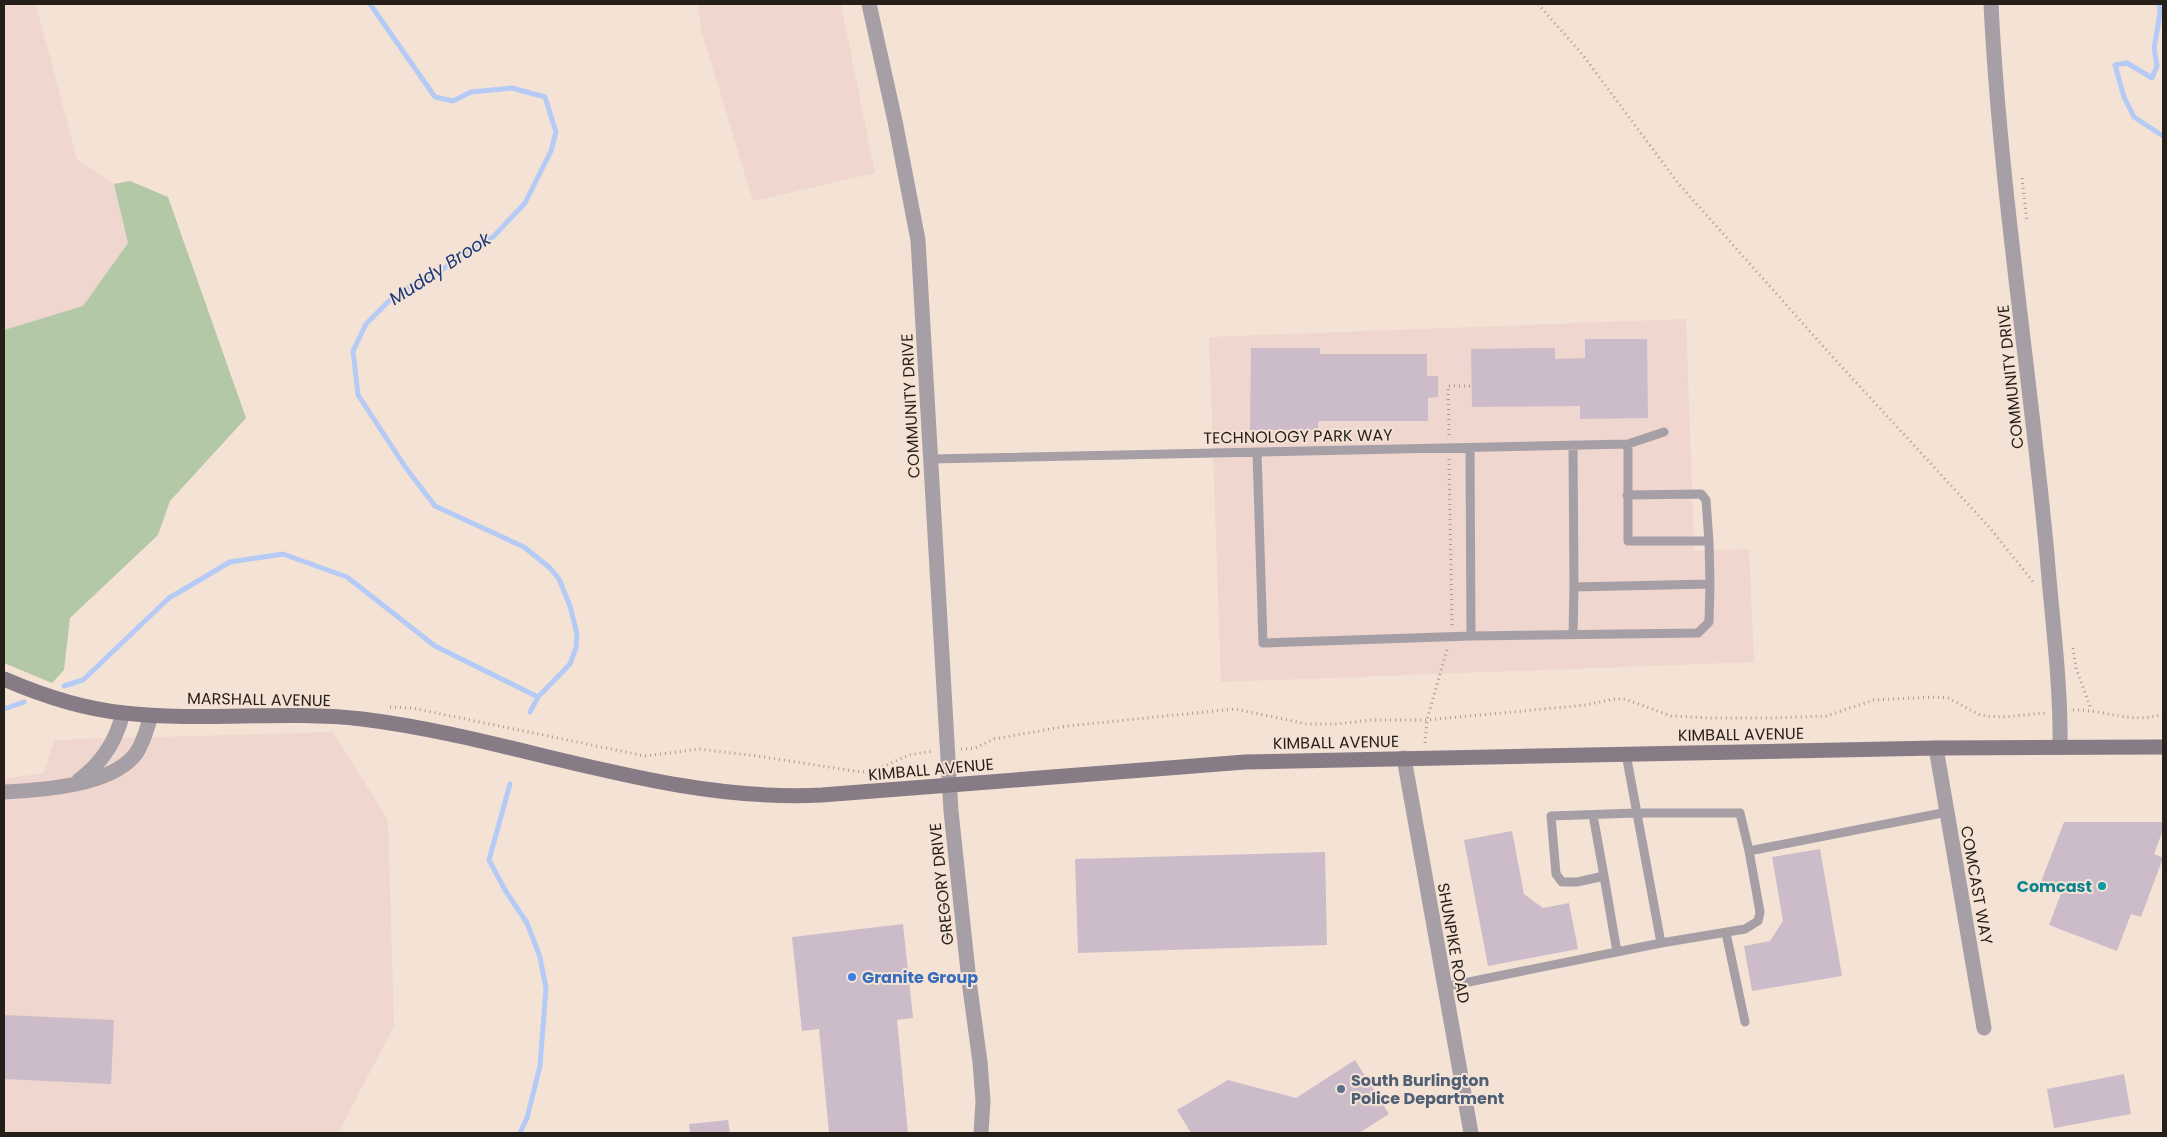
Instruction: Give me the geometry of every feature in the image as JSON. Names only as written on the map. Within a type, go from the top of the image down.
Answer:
[{"type":"main road","name":"MARSHALL AVENUE","points":[[4,679],[79,705],[123,714],[151,716],[305,715],[360,719],[396,724],[516,750]]},
{"type":"main road","name":"KIMBALL AVENUE","points":[[516,750],[662,783],[754,795],[800,796],[949,786],[1192,764],[1936,748],[2163,747]]},
{"type":"street","name":"COMMUNITY DRIVE","points":[[869,4],[901,150],[918,240],[951,811]]},
{"type":"street","name":"COMMUNITY DRIVE","points":[[1991,4],[1997,94],[2051,605],[2060,711],[2060,747]]},
{"type":"street","points":[[75,783],[102,760],[120,728],[123,714]]},
{"type":"street","points":[[4,792],[56,787],[75,783],[99,777],[128,763],[143,742],[151,716]]},
{"type":"street","name":"COMCAST WAY","points":[[1936,748],[1984,1028]]},
{"type":"street","name":"SHUNPIKE ROAD","points":[[1404,758],[1471,1133]]},
{"type":"street","name":"GREGORY DRIVE","points":[[951,811],[969,981],[980,1062],[983,1101],[981,1133]]},
{"type":"lane","name":"TECHNOLOGY PARK WAY","points":[[931,459],[1628,444],[1664,432]]},
{"type":"lane","points":[[1628,444],[1628,541],[1709,541]]},
{"type":"lane","points":[[1573,445],[1573,635]]},
{"type":"lane","points":[[1470,448],[1472,636]]},
{"type":"lane","points":[[1257,452],[1264,643],[1472,636],[1698,633],[1709,622],[1709,541],[1706,500],[1701,494],[1627,495]]},
{"type":"lane","points":[[1574,587],[1710,584]]},
{"type":"lane","points":[[1626,754],[1662,943]]},
{"type":"lane","points":[[1444,987],[1662,943],[1726,933],[1745,929],[1758,921],[1760,912],[1740,813],[1636,812],[1551,816],[1556,874],[1562,882],[1577,882],[1604,876]]},
{"type":"lane","points":[[1749,850],[1947,812]]},
{"type":"lane","points":[[1593,815],[1617,952]]},
{"type":"lane","points":[[1726,933],[1745,1022]]},
{"type":"path","points":[[1538,4],[1582,54],[1678,183],[1830,354],[1990,528],[2051,605]]},
{"type":"path","points":[[1449,435],[1448,386],[1471,386]]},
{"type":"path","points":[[1449,459],[1452,625]]},
{"type":"path","points":[[1425,743],[1427,720],[1448,646]]},
{"type":"path","points":[[386,707],[412,708],[645,756],[699,749],[860,772],[878,769],[909,755],[975,748],[994,739],[1067,726],[1217,710],[1244,710],[1307,724],[1337,724],[1371,720],[1427,720],[1586,705],[1613,699],[1625,699],[1670,716],[1712,718],[1826,716],[1874,700],[1936,697],[1948,698],[1980,715],[1987,716],[2003,717],[2091,709],[2131,719],[2149,718],[2163,714]]},
{"type":"shaded area","points":[[4,4],[36,4],[77,160],[114,184],[128,243],[83,306],[4,330]]},
{"type":"shaded area","points":[[697,4],[841,4],[875,173],[753,201],[702,33]]},
{"type":"shaded area","points":[[1686,319],[1694,551],[1749,549],[1754,662],[1221,682],[1209,337]]},
{"type":"shaded area","points":[[333,732],[388,820],[394,1026],[338,1133],[4,1133],[4,779],[44,773],[54,740]]},
{"type":"green space","points":[[130,181],[168,197],[246,418],[170,501],[158,535],[70,618],[64,670],[52,683],[4,663],[4,330],[83,306],[128,243],[114,184]]},
{"type":"building","points":[[1585,339],[1647,339],[1648,418],[1580,419],[1580,406],[1472,407],[1471,349],[1555,348],[1555,359],[1585,358]]},
{"type":"building","points":[[1251,348],[1320,348],[1320,354],[1427,354],[1427,376],[1438,376],[1438,397],[1428,398],[1428,421],[1318,421],[1318,430],[1250,430]]},
{"type":"building","name":"Comcast","points":[[2064,822],[2163,822],[2163,830],[2154,854],[2163,858],[2141,917],[2131,914],[2117,951],[2049,925],[2062,891],[2041,882]]},
{"type":"building","points":[[1512,831],[1524,894],[1543,908],[1569,903],[1578,949],[1488,966],[1464,840]]},
{"type":"building","points":[[1820,849],[1842,976],[1752,991],[1744,946],[1770,941],[1783,921],[1772,857]]},
{"type":"building","points":[[1325,852],[1327,945],[1078,953],[1075,859]]},
{"type":"building","points":[[903,924],[913,1018],[897,1020],[908,1133],[829,1133],[819,1029],[802,1031],[792,937]]},
{"type":"building","points":[[4,1015],[114,1020],[111,1084],[4,1079]]},
{"type":"building","name":"South Burlington Police Department","points":[[1355,1060],[1389,1114],[1359,1133],[1191,1133],[1177,1110],[1228,1080],[1296,1098]]},
{"type":"building","points":[[2124,1074],[2131,1114],[2054,1128],[2047,1089]]},
{"type":"building","points":[[728,1120],[730,1133],[690,1133],[689,1124]]},
{"type":"waterway","name":"Muddy Brook","points":[[370,4],[435,97],[453,101],[471,92],[512,88],[545,97],[556,132],[551,151],[525,203],[493,237],[479,243],[436,274],[412,285],[404,293],[389,301],[366,324],[353,351],[358,395],[406,468],[435,506],[524,547],[550,568],[559,579],[570,606],[577,634],[576,648],[570,664],[538,697],[530,712]]},
{"type":"waterway","points":[[2159,4],[2160,14],[2154,48],[2157,66],[2152,78],[2127,63],[2115,65],[2124,97],[2134,117],[2163,136]]},
{"type":"waterway","points":[[64,686],[83,680],[169,598],[230,562],[283,554],[347,577],[435,646],[538,697]]},
{"type":"waterway","points":[[4,709],[24,702]]},
{"type":"waterway","name":"Muddy Brook","points":[[510,784],[489,860],[505,890],[527,923],[540,957],[546,988],[540,1066],[527,1118],[520,1133]]},
{"type":"place","name":"Comcast","points":[[2102,886]]},
{"type":"place","name":"Granite Group","points":[[852,977]]},
{"type":"place","name":"South Burlington Police Department","points":[[1341,1089]]}]
